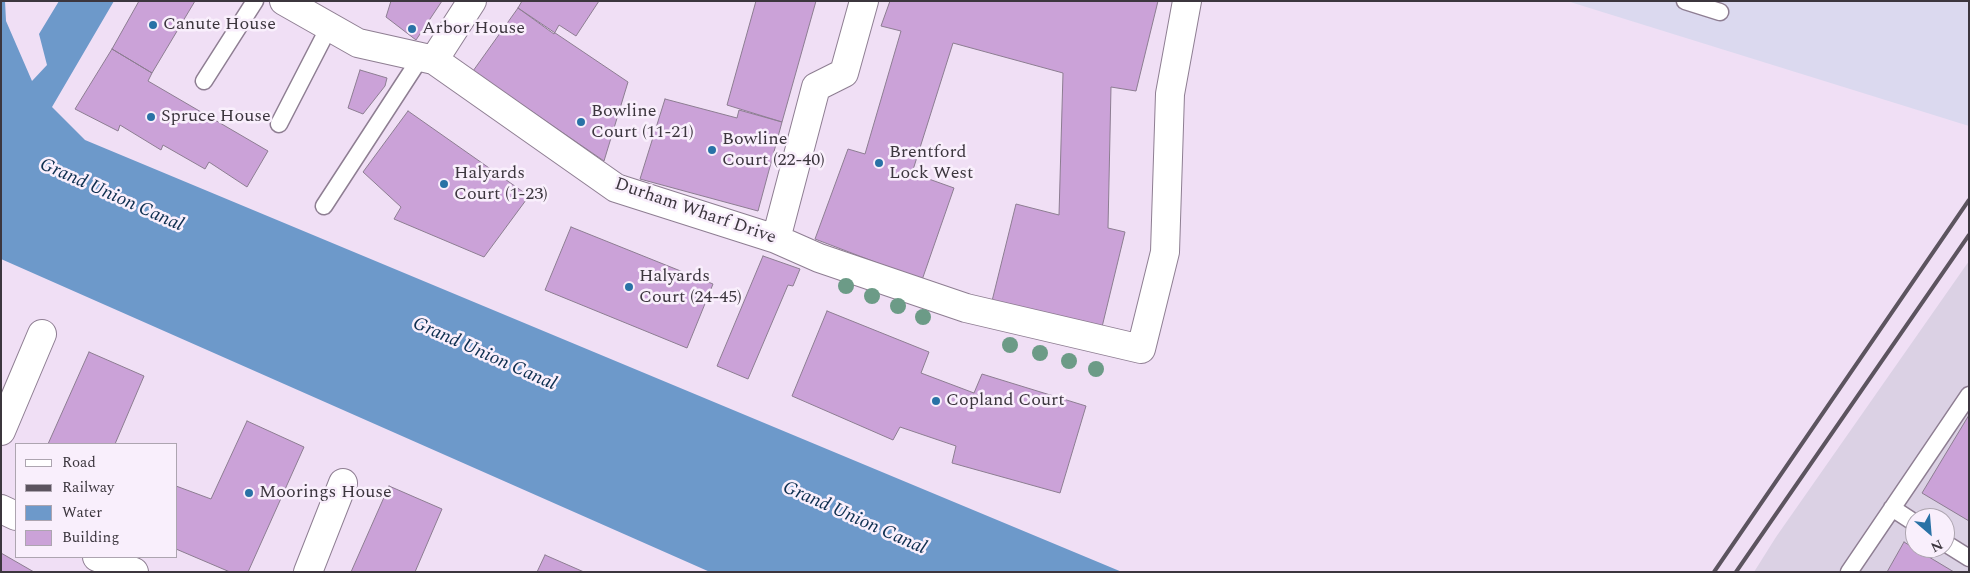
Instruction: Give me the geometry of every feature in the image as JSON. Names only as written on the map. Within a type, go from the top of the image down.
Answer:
[{"type":"street","name":"Durham Wharf Drive","points":[[284,1],[358,43],[427,58],[616,188],[776,238],[819,258],[966,308],[1141,349],[1165,252],[1170,94],[1187,1]]},
{"type":"street","points":[[427,58],[472,1]]},
{"type":"street","points":[[776,238],[816,87],[844,73],[864,1]]},
{"type":"street","points":[[1,431],[42,334]]},
{"type":"street","points":[[308,572],[343,483]]},
{"type":"street","points":[[1,509],[15,516]]},
{"type":"street","points":[[99,558],[134,572]]},
{"type":"lane","points":[[204,81],[255,1]]},
{"type":"lane","points":[[1685,1],[1720,12]]},
{"type":"lane","points":[[279,124],[329,27]]},
{"type":"lane","points":[[324,206],[427,58]]},
{"type":"lane","points":[[1850,572],[1969,395]]},
{"type":"lane","points":[[1892,508],[1905,516]]},
{"type":"lane","points":[[1955,549],[1969,558]]},
{"type":"shaded area","points":[[1567,1],[1969,1],[1969,126]]},
{"type":"shaded area","points":[[1969,261],[1969,572],[1754,572],[1776,537]]},
{"type":"water","name":"Grand Union Canal","points":[[1,1],[5,1],[6,21],[32,81],[47,65],[39,34],[59,1],[114,1],[52,107],[85,140],[1122,572],[710,572],[1,259]]},
{"type":"building","name":"Canute House","points":[[139,1],[195,1],[152,73],[112,49]]},
{"type":"building","name":"Arbor House","points":[[391,1],[442,1],[416,40],[386,17]]},
{"type":"building","points":[[522,1],[599,1],[576,36],[559,25],[554,34],[518,8]]},
{"type":"building","points":[[756,1],[816,1],[782,122],[727,105]]},
{"type":"building","name":"Brentford Lock West","points":[[890,1],[1158,1],[1136,91],[1111,87],[1108,228],[1125,232],[1102,327],[992,301],[1016,204],[1059,215],[1063,73],[953,43],[912,173],[954,188],[922,280],[815,239],[848,149],[865,154],[901,31],[881,26]]},
{"type":"building","name":"Bowline Court (11-21)","points":[[518,8],[628,82],[604,161],[473,71]]},
{"type":"building","name":"Spruce House","points":[[112,49],[152,73],[148,81],[268,151],[247,187],[209,162],[205,169],[163,145],[161,150],[120,125],[118,131],[75,109]]},
{"type":"building","points":[[360,70],[387,78],[385,86],[363,114],[348,108]]},
{"type":"building","name":"Bowline Court (22-40)","points":[[665,99],[737,118],[739,110],[782,122],[758,211],[640,179]]},
{"type":"building","name":"Halyards Court (1-23)","points":[[408,111],[529,196],[484,257],[394,219],[401,207],[363,172]]},
{"type":"building","name":"Halyards Court (24-45)","points":[[571,227],[713,284],[687,348],[545,290]]},
{"type":"building","points":[[763,256],[800,269],[793,286],[788,285],[748,379],[717,366]]},
{"type":"building","name":"Copland Court","points":[[827,311],[929,352],[921,373],[974,393],[982,374],[1086,406],[1060,493],[952,463],[956,446],[900,427],[893,440],[792,396]]},
{"type":"building","points":[[89,352],[144,376],[115,443],[48,443]]},
{"type":"building","points":[[1969,415],[1969,521],[1955,513],[1955,508],[1947,508],[1922,493]]},
{"type":"building","name":"Moorings House","points":[[247,421],[304,447],[248,572],[230,572],[178,550],[178,487],[211,499]]},
{"type":"building","points":[[389,486],[442,509],[415,572],[351,572]]},
{"type":"building","points":[[1904,542],[1905,558],[1931,558],[1954,572],[1887,572]]},
{"type":"building","points":[[1,553],[34,572],[1,572]]},
{"type":"building","points":[[545,555],[584,572],[537,572]]},
{"type":"railway","points":[[1714,572],[1969,200]]},
{"type":"railway","points":[[1736,572],[1969,235]]},
{"type":"place","name":"Canute House","points":[[153,25]]},
{"type":"place","name":"Arbor House","points":[[412,29]]},
{"type":"place","name":"Spruce House","points":[[151,117]]},
{"type":"place","name":"Bowline Court (11-21)","points":[[581,122]]},
{"type":"place","name":"Bowline Court (22-40)","points":[[712,150]]},
{"type":"place","name":"Brentford Lock West","points":[[879,163]]},
{"type":"place","name":"Halyards Court (1-23)","points":[[444,184]]},
{"type":"place","name":"Halyards Court (24-45)","points":[[629,287]]},
{"type":"place","name":"Copland Court","points":[[936,401]]},
{"type":"place","name":"Moorings House","points":[[249,493]]}]
